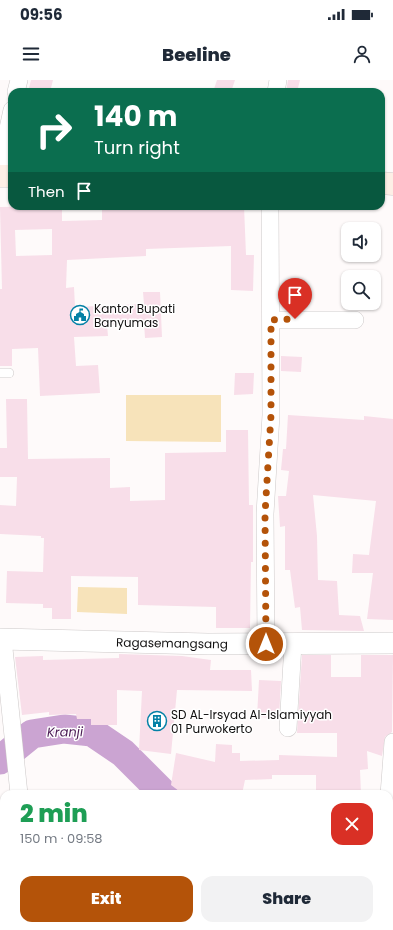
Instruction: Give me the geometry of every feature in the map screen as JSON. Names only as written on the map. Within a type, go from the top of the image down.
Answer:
[{"type":"street","points":[[0,165],[8,128]]},
{"type":"street","points":[[266,644],[265,514],[271,415],[270,210]]},
{"type":"street","points":[[271,320],[355,320]]},
{"type":"street","points":[[1,639],[19,788]]},
{"type":"street","name":"Ragasemangsang","points":[[1,639],[266,644],[393,642]]},
{"type":"street","points":[[288,728],[294,644]]},
{"type":"street","points":[[389,790],[393,742]]},
{"type":"shaded area","points":[[126,395],[221,395],[221,442],[126,441]]},
{"type":"shaded area","points":[[78,587],[127,588],[127,614],[77,612]]},
{"type":"building","points":[[31,80],[53,80],[51,88],[29,88]]},
{"type":"building","points":[[217,80],[235,80],[232,88],[214,88]]},
{"type":"building","points":[[288,80],[300,80],[298,88],[287,88]]},
{"type":"building","points":[[0,207],[8,207],[8,210],[62,210],[62,221],[102,220],[102,210],[244,210],[246,255],[254,255],[253,291],[231,290],[231,246],[146,249],[146,256],[67,260],[66,288],[74,287],[75,307],[144,304],[143,292],[160,292],[162,337],[145,338],[144,323],[107,325],[108,336],[74,337],[76,366],[98,365],[100,393],[40,396],[38,348],[12,349],[12,366],[0,366],[0,289],[2,289]],"holes":[[[52,229],[52,255],[16,256],[15,230]]]},
{"type":"building","points":[[281,356],[302,357],[301,372],[281,371]]},
{"type":"building","points":[[235,373],[254,373],[253,394],[234,395]]},
{"type":"building","points":[[6,399],[27,399],[28,459],[110,458],[110,488],[130,487],[130,501],[165,500],[165,453],[226,452],[226,430],[248,430],[249,505],[253,505],[253,562],[251,562],[250,628],[216,628],[216,607],[138,605],[138,577],[71,576],[71,619],[52,619],[52,608],[43,608],[43,604],[6,603],[7,571],[43,572],[44,538],[41,538],[41,536],[0,534],[0,505],[16,506],[17,477],[0,477],[0,448],[7,448]]},
{"type":"building","points":[[288,415],[364,420],[364,416],[393,419],[393,620],[367,619],[373,573],[352,573],[353,554],[369,555],[376,501],[313,495],[317,536],[318,580],[337,581],[339,615],[360,616],[364,631],[302,630],[300,607],[295,608],[290,570],[285,570],[285,526],[280,527],[278,496],[286,496],[289,471],[281,470],[283,449],[286,449]]},
{"type":"building","points":[[119,654],[182,656],[211,660],[210,670],[251,670],[252,691],[177,690],[171,754],[139,750],[142,691],[117,690],[117,725],[91,725],[91,719],[77,719],[76,714],[49,715],[49,712],[22,715],[15,657],[43,656],[43,660],[119,658]]},
{"type":"building","points":[[302,655],[331,655],[331,677],[361,677],[361,655],[393,655],[392,732],[385,737],[382,756],[367,751],[368,769],[360,770],[361,790],[316,790],[316,775],[272,775],[272,779],[245,780],[243,790],[178,790],[171,785],[176,753],[215,762],[216,744],[232,745],[232,753],[240,753],[240,761],[279,760],[279,755],[337,757],[337,733],[297,733]]},
{"type":"building","points":[[259,680],[281,681],[279,718],[257,717]]},
{"type":"waterway","name":"Kranji","points":[[0,760],[32,734],[64,729],[92,732],[123,753],[160,790]]},
{"type":"place","name":"Kantor Bupati Banyumas","points":[[80,315]]},
{"type":"place","name":"SD AL-Irsyad Al-Islamiyyah 01 Purwokerto","points":[[157,721]]},
{"type":"route","points":[[266,644],[265,514],[271,415],[271,320],[295,319]]}]
